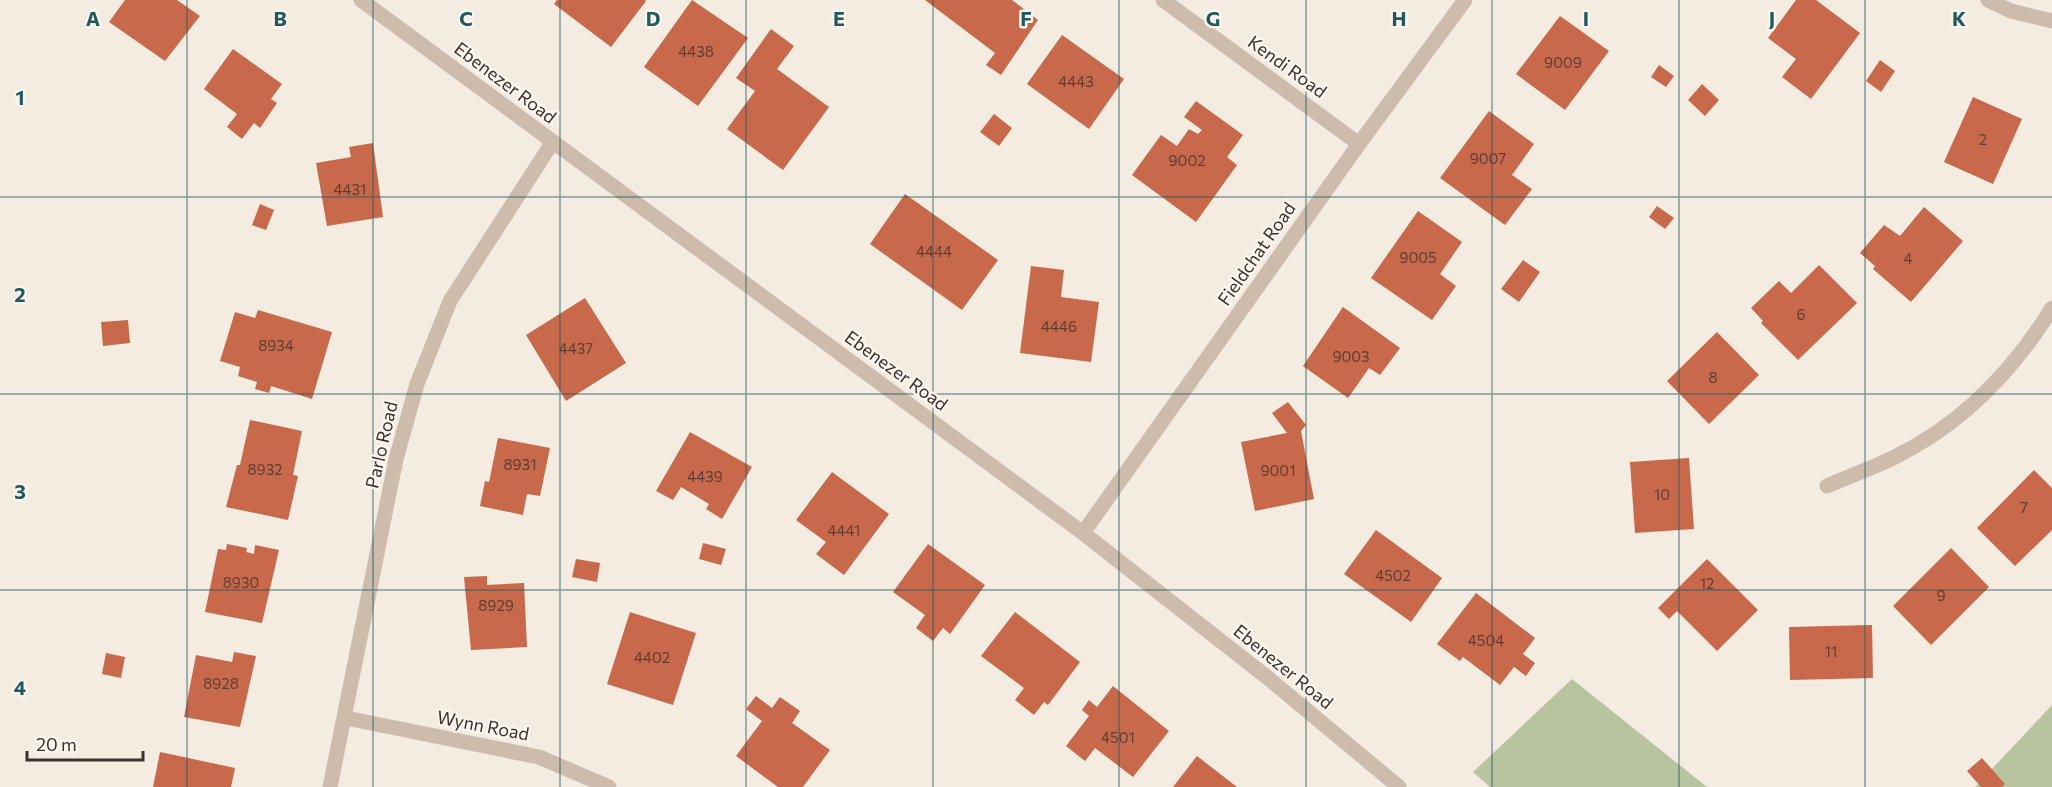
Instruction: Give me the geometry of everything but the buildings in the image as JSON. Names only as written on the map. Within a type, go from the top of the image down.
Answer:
[{"type":"street","name":"Ebenezer Road","points":[[361,0],[1083,533],[1268,678],[1399,787]]},
{"type":"street","name":"Kendi Road","points":[[1163,0],[1359,144]]},
{"type":"street","name":"Fieldchat Road","points":[[1083,533],[1359,144],[1465,0]]},
{"type":"street","points":[[1988,0],[2011,11],[2052,21]]},
{"type":"street","name":"Parlo Road","points":[[330,787],[346,718],[396,459],[417,384],[450,301],[552,143]]},
{"type":"street","points":[[1827,486],[1896,457],[1949,425],[1992,389],[2033,338],[2052,308]]},
{"type":"street","name":"Wynn Road","points":[[346,718],[539,757],[609,787]]},
{"type":"green space","points":[[1572,679],[1707,787],[1490,787],[1473,772]]},
{"type":"green space","points":[[2052,705],[2052,787],[1975,787]]}]
